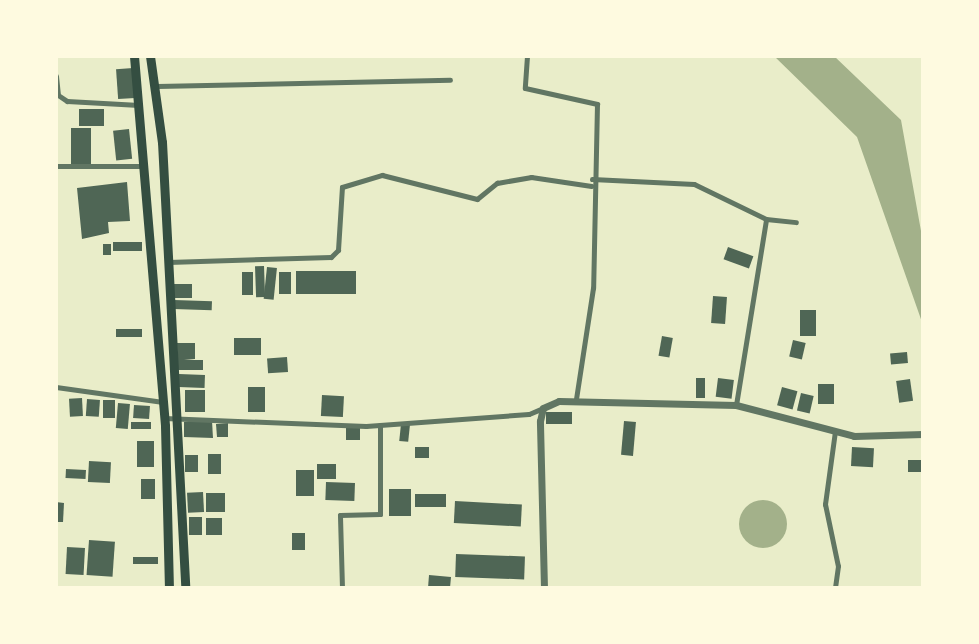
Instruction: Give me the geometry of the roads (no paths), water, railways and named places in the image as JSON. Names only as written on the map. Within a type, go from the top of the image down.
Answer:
[{"type":"highway","points":[[134,56],[142,105],[163,402],[169,588]]},
{"type":"highway","points":[[150,56],[157,86],[185,588]]},
{"type":"street","points":[[527,56],[525,88],[597,104],[591,183],[593,288],[576,399]]},
{"type":"street","points":[[56,76],[58,95],[67,101],[142,105]]},
{"type":"street","points":[[157,86],[450,80]]},
{"type":"street","points":[[56,166],[145,166]]},
{"type":"street","points":[[167,262],[331,257],[338,250],[342,187],[382,176],[477,200],[497,183],[531,177],[591,183],[694,184],[766,219],[796,222]]},
{"type":"street","points":[[736,405],[766,219]]},
{"type":"street","points":[[56,387],[163,402]]},
{"type":"street","points":[[164,418],[380,425],[529,414],[576,399],[646,407],[736,405],[835,431],[923,434]]},
{"type":"street","points":[[543,408],[538,483],[546,588],[582,588]]},
{"type":"street","points":[[342,588],[340,514],[380,514],[380,425]]},
{"type":"street","points":[[835,431],[825,504],[838,566],[835,588]]}]
